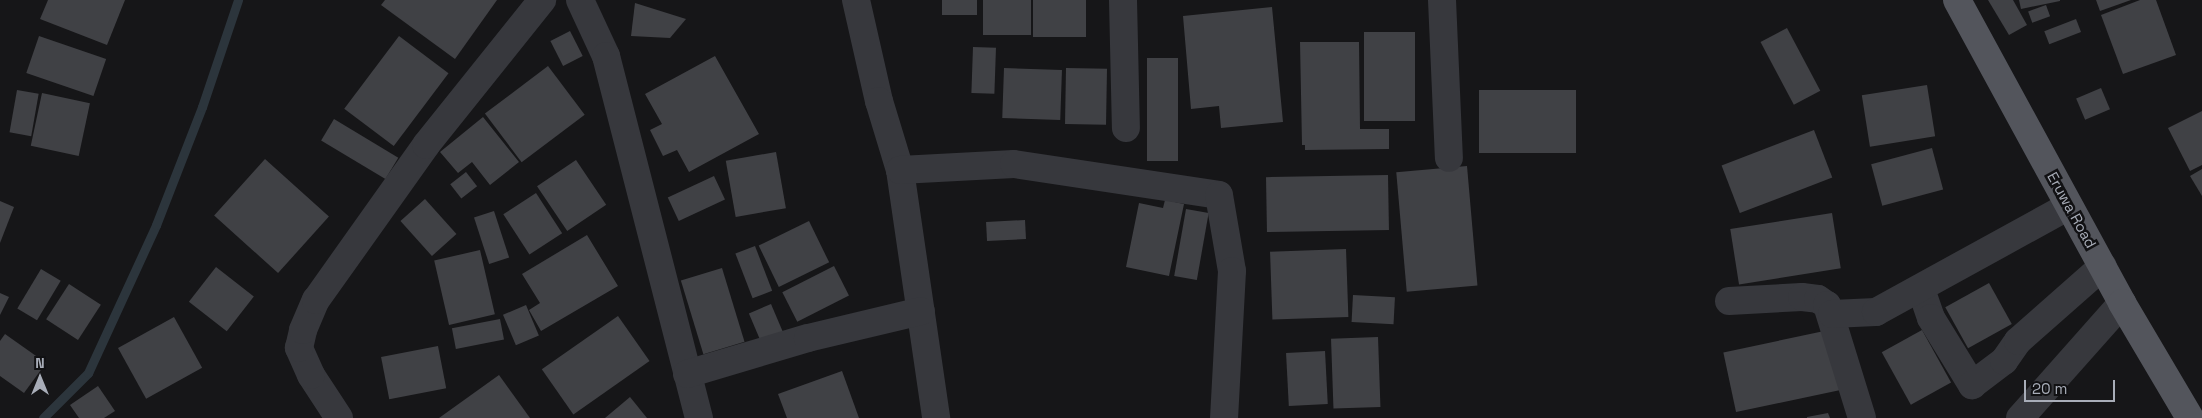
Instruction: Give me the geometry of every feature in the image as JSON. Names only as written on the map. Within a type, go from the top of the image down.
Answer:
[{"type":"main road","name":"Eruwa Road","points":[[1957,0],[2122,303],[2190,418]]},
{"type":"street","points":[[340,418],[310,375],[300,348],[303,330],[316,300],[426,144],[542,0]]},
{"type":"street","points":[[580,0],[606,56],[699,418]]},
{"type":"street","points":[[856,0],[879,101],[900,170],[936,418]]},
{"type":"street","points":[[1124,0],[1126,128]]},
{"type":"street","points":[[1442,0],[1449,158]]},
{"type":"street","points":[[900,170],[1014,164],[1219,195],[1232,271],[1224,418]]},
{"type":"street","points":[[1832,314],[1876,312],[1921,289],[2069,206]]},
{"type":"street","points":[[1921,289],[1932,318],[1972,385],[2004,361],[2018,341],[2103,266]]},
{"type":"street","points":[[1729,301],[1818,299],[1832,314],[1862,418]]},
{"type":"street","points":[[2020,418],[2122,303]]},
{"type":"street","points":[[687,374],[808,338],[920,312]]},
{"type":"building","points":[[48,0],[125,0],[107,45],[40,19]]},
{"type":"building","points":[[385,0],[497,0],[455,59],[381,5]]},
{"type":"building","points":[[942,0],[977,0],[977,15],[942,15]]},
{"type":"building","points":[[983,0],[1031,0],[1031,35],[983,35]]},
{"type":"building","points":[[1033,0],[1086,0],[1086,37],[1033,37]]},
{"type":"building","points":[[1988,0],[2013,0],[2027,25],[2009,35]]},
{"type":"building","points":[[2019,0],[2060,0],[2060,1],[2021,9]]},
{"type":"building","points":[[2096,0],[2131,0],[2100,11]]},
{"type":"building","points":[[2140,0],[2156,0],[2176,55],[2123,74],[2101,15]]},
{"type":"building","points":[[635,3],[686,19],[670,38],[631,36]]},
{"type":"building","points":[[2046,5],[2050,16],[2032,23],[2028,11]]},
{"type":"building","points":[[1272,7],[1283,122],[1221,128],[1219,106],[1191,109],[1183,16]]},
{"type":"building","points":[[2076,19],[2081,32],[2049,44],[2044,31]]},
{"type":"building","points":[[1787,28],[1820,91],[1794,105],[1761,42]]},
{"type":"building","points":[[570,31],[583,56],[563,66],[550,41]]},
{"type":"building","points":[[1364,32],[1415,32],[1415,121],[1364,121]]},
{"type":"building","points":[[39,36],[106,59],[93,96],[26,73]]},
{"type":"building","points":[[399,36],[449,73],[394,146],[344,109]]},
{"type":"building","points":[[1300,42],[1359,42],[1360,129],[1389,129],[1389,149],[1305,150],[1305,145],[1302,145]]},
{"type":"building","points":[[973,47],[996,48],[994,94],[971,93]]},
{"type":"building","points":[[715,56],[759,134],[689,172],[677,150],[663,156],[650,130],[662,124],[645,94]]},
{"type":"building","points":[[1147,58],[1178,58],[1178,161],[1147,161]]},
{"type":"building","points":[[548,66],[585,115],[522,162],[485,114]]},
{"type":"building","points":[[1004,68],[1062,70],[1060,120],[1002,118]]},
{"type":"building","points":[[1066,68],[1107,69],[1106,125],[1065,124]]},
{"type":"building","points":[[1927,85],[1935,136],[1870,147],[1862,95]]},
{"type":"building","points":[[2101,88],[2110,109],[2085,120],[2076,99]]},
{"type":"building","points":[[17,90],[39,94],[31,136],[10,132]]},
{"type":"building","points":[[1479,90],[1576,90],[1576,153],[1479,153]]},
{"type":"building","points":[[42,93],[90,103],[79,156],[31,146]]},
{"type":"building","points":[[2202,111],[2202,165],[2190,171],[2168,128]]},
{"type":"building","points":[[483,117],[519,162],[490,185],[472,162],[458,173],[440,152]]},
{"type":"building","points":[[334,119],[398,158],[385,179],[321,140]]},
{"type":"building","points":[[1814,130],[1832,178],[1740,213],[1722,165]]},
{"type":"building","points":[[1932,148],[1943,190],[1882,206],[1871,164]]},
{"type":"building","points":[[776,152],[786,208],[736,217],[726,161]]},
{"type":"building","points":[[265,159],[329,217],[278,273],[214,215]]},
{"type":"building","points":[[576,160],[606,205],[567,231],[537,186]]},
{"type":"building","points":[[1467,166],[1477,286],[1407,292],[1396,172]]},
{"type":"building","points":[[2202,169],[2202,196],[2190,176]]},
{"type":"building","points":[[466,172],[477,186],[461,198],[450,184]]},
{"type":"building","points":[[1388,175],[1389,230],[1267,232],[1266,177]]},
{"type":"building","points":[[714,176],[725,200],[679,221],[668,198]]},
{"type":"building","points":[[536,193],[562,233],[529,254],[503,214]]},
{"type":"building","points":[[425,199],[456,234],[432,256],[400,221]]},
{"type":"building","points":[[1165,200],[1184,204],[1169,276],[1126,267],[1139,203],[1163,208]]},
{"type":"building","points":[[0,201],[14,207],[0,243]]},
{"type":"building","points":[[1186,209],[1209,213],[1197,280],[1174,276]]},
{"type":"building","points":[[494,211],[509,258],[489,264],[474,217]]},
{"type":"building","points":[[1832,213],[1841,268],[1739,284],[1730,229]]},
{"type":"building","points":[[1025,220],[1026,239],[987,241],[986,222]]},
{"type":"building","points":[[809,221],[829,262],[779,287],[759,246]]},
{"type":"building","points":[[587,235],[618,286],[541,331],[529,310],[540,303],[522,274]]},
{"type":"building","points":[[755,246],[772,291],[753,298],[735,254]]},
{"type":"building","points":[[1346,249],[1348,317],[1272,320],[1270,252]]},
{"type":"building","points":[[480,250],[495,314],[449,325],[434,261]]},
{"type":"building","points":[[834,266],[849,295],[797,322],[782,292]]},
{"type":"building","points":[[216,267],[254,297],[227,331],[189,302]]},
{"type":"building","points":[[722,268],[745,342],[703,354],[681,281]]},
{"type":"building","points":[[41,269],[61,281],[37,320],[17,308]]},
{"type":"building","points":[[1989,283],[2012,324],[1968,348],[1945,307]]},
{"type":"building","points":[[69,284],[101,305],[78,340],[46,319]]},
{"type":"building","points":[[0,293],[9,297],[0,315]]},
{"type":"building","points":[[1353,295],[1395,297],[1394,324],[1352,322]]},
{"type":"building","points":[[771,304],[784,335],[762,345],[749,313]]},
{"type":"building","points":[[526,305],[539,335],[516,345],[503,315]]},
{"type":"building","points":[[618,316],[650,361],[573,414],[542,369]]},
{"type":"building","points":[[174,317],[202,368],[146,399],[118,348]]},
{"type":"building","points":[[500,319],[504,340],[456,349],[452,328]]},
{"type":"building","points":[[1829,330],[1842,390],[1736,412],[1723,352]]},
{"type":"building","points":[[1922,330],[1951,382],[1911,405],[1882,352]]},
{"type":"building","points":[[5,334],[46,363],[24,393],[0,376],[0,341]]},
{"type":"building","points":[[1378,337],[1380,407],[1333,409],[1331,339]]},
{"type":"building","points":[[438,346],[446,388],[389,399],[381,357]]},
{"type":"building","points":[[1325,351],[1328,404],[1289,406],[1286,353]]},
{"type":"building","points":[[842,371],[859,418],[787,418],[778,394]]},
{"type":"building","points":[[499,375],[530,418],[439,418]]},
{"type":"building","points":[[98,386],[115,411],[104,418],[79,418],[70,405]]},
{"type":"building","points":[[630,397],[647,418],[605,418]]},
{"type":"building","points":[[1828,413],[1830,418],[1807,418],[1807,417]]},
{"type":"waterway","points":[[43,418],[88,373],[156,225],[202,107],[238,0]]}]
